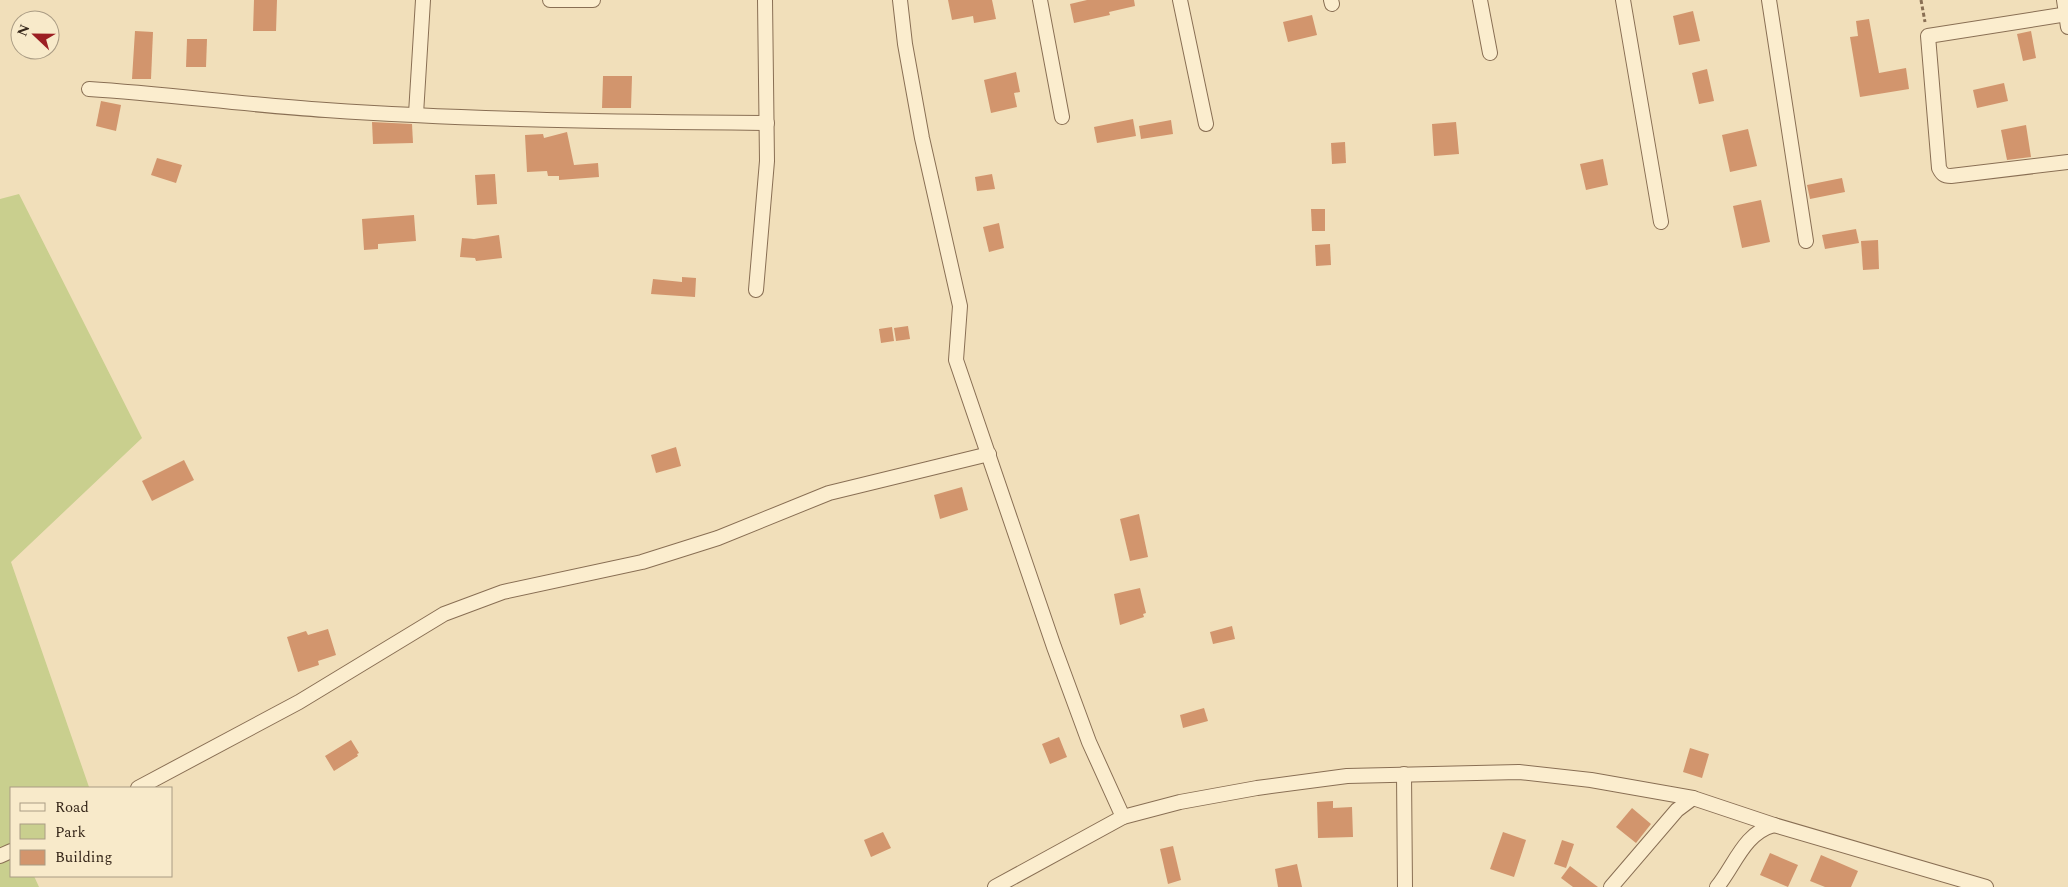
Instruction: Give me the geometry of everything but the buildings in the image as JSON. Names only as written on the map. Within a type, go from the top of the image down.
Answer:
[{"type":"street","points":[[416,114],[423,0]]},
{"type":"street","points":[[550,0],[593,0]]},
{"type":"street","points":[[756,290],[764,207],[767,123],[765,0]]},
{"type":"street","points":[[900,0],[905,44],[922,138],[960,306],[956,360],[1019,546],[1074,699],[1090,742],[1123,817]]},
{"type":"street","points":[[1040,0],[1062,117]]},
{"type":"street","points":[[1180,0],[1206,124]]},
{"type":"street","points":[[1480,0],[1490,53]]},
{"type":"street","points":[[1623,0],[1661,222]]},
{"type":"street","points":[[1769,0],[1806,241]]},
{"type":"street","points":[[2064,0],[2067,18],[1928,36],[1939,168],[1942,174],[1951,176],[2068,162]]},
{"type":"street","points":[[89,89],[154,93],[325,110],[530,121],[767,123]]},
{"type":"street","points":[[140,787],[299,702],[444,614],[503,592],[642,562],[718,538],[828,493],[989,454]]},
{"type":"street","points":[[995,887],[1123,817],[1180,802],[1257,788],[1347,776],[1519,772],[1591,780],[1693,798],[1986,887]]},
{"type":"street","points":[[1404,774],[1405,887]]},
{"type":"street","points":[[1611,887],[1677,810],[1693,798]]},
{"type":"street","points":[[1717,887],[1740,851],[1759,831],[1774,824]]},
{"type":"path","points":[[1921,0],[1928,36]]},
{"type":"green space","points":[[19,194],[142,438],[11,562],[89,787],[10,787],[10,877],[34,877],[39,887],[0,887],[0,199]]}]
